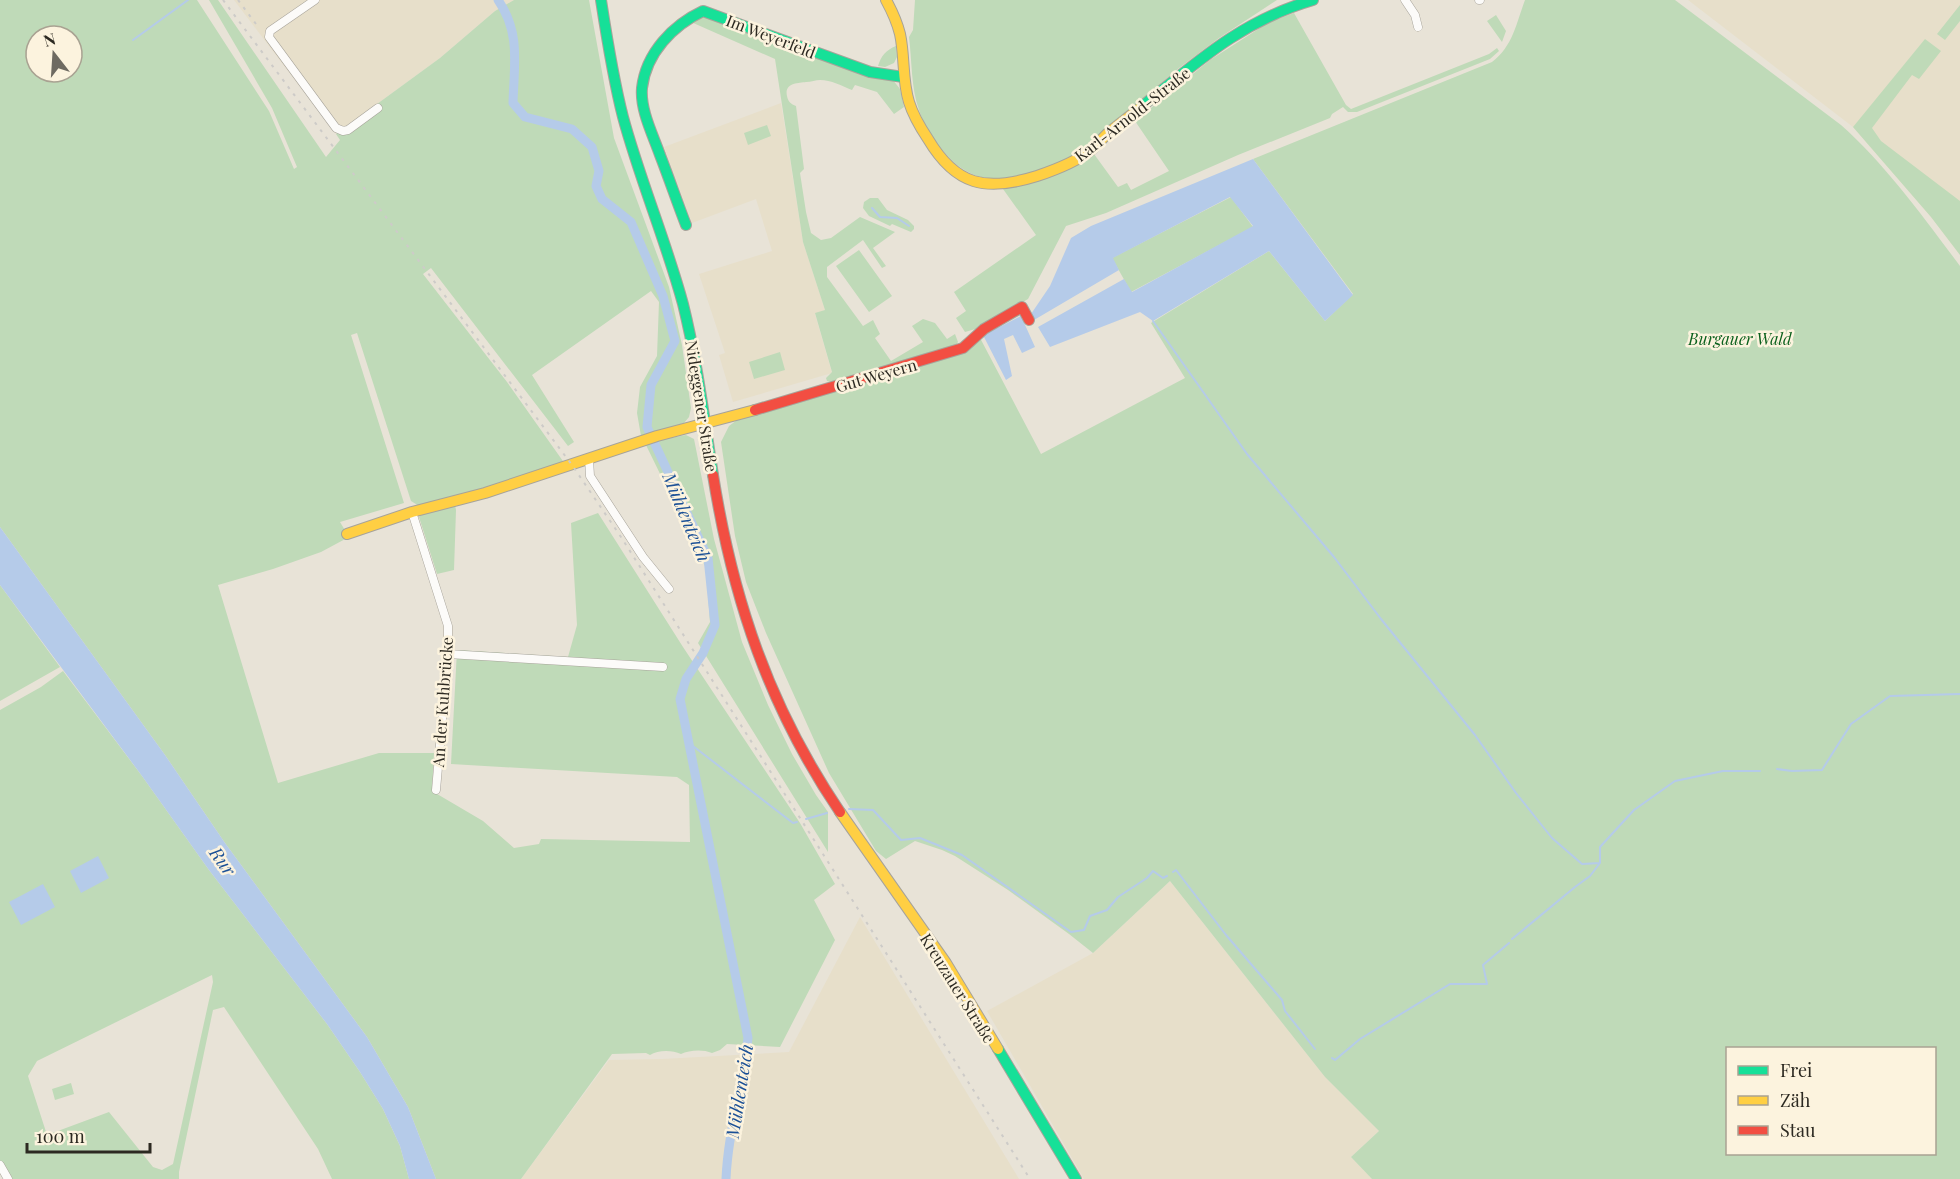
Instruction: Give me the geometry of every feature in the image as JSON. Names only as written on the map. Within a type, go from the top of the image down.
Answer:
[{"type":"street","points":[[315,0],[270,31],[269,37],[336,128],[343,131],[348,130],[378,108]]},
{"type":"street","name":"Nideggener Straße","points":[[601,0],[615,87],[678,287],[695,357],[718,505],[730,561],[752,638],[776,701],[832,801]]},
{"type":"street","name":"Karl-Arnold-Straße","points":[[886,0],[900,35],[903,77],[919,127],[956,174],[970,181],[998,184],[1027,179],[1054,170],[1085,154],[1182,73],[1222,44],[1274,12],[1313,0]]},
{"type":"street","points":[[1405,0],[1415,15],[1418,27]]},
{"type":"street","name":"Im Weyerfeld","points":[[686,225],[645,114],[642,89],[649,64],[663,40],[688,18],[703,11],[870,72],[903,77]]},
{"type":"street","name":"Gut Weyern","points":[[706,424],[900,369],[963,348],[984,330],[1022,307],[1029,320]]},
{"type":"street","points":[[347,534],[412,512],[485,493],[641,440],[706,424]]},
{"type":"street","points":[[589,459],[590,476],[643,557],[669,589]]},
{"type":"street","name":"An der Kuhbrücke","points":[[412,512],[448,626],[448,654],[436,790]]},
{"type":"street","points":[[448,654],[663,667]]},
{"type":"street","name":"Kreuzauer Straße","points":[[832,801],[945,962],[1076,1179]]},
{"type":"street","points":[[0,1165],[8,1179]]},
{"type":"shaded area","points":[[234,0],[514,0],[495,11],[440,58],[336,134]]},
{"type":"shaded area","points":[[1688,0],[1960,0],[1960,255],[1931,217],[1853,127]]},
{"type":"shaded area","points":[[781,103],[803,242],[825,310],[815,314],[832,373],[733,402],[719,355],[725,353],[699,274],[772,251],[756,199],[692,223],[664,147]]},
{"type":"shaded area","points":[[1170,881],[1325,1077],[1379,1131],[1351,1157],[1372,1179],[1084,1179],[987,1011],[1093,953]]},
{"type":"shaded area","points":[[860,917],[1019,1179],[521,1179],[609,1060],[789,1052]]},
{"type":"green space","points":[[0,0],[197,0],[269,111],[294,169],[297,167],[272,108],[209,0],[218,0],[326,157],[340,140],[336,134],[440,58],[495,11],[514,0],[589,0],[614,138],[669,287],[682,345],[691,408],[689,417],[684,423],[641,436],[637,413],[640,387],[657,356],[659,302],[651,291],[532,375],[574,442],[568,446],[431,268],[423,274],[507,382],[565,464],[419,506],[411,501],[357,333],[351,335],[404,503],[340,522],[349,537],[321,552],[218,585],[278,783],[379,753],[434,753],[432,791],[483,821],[514,848],[539,844],[541,839],[690,842],[689,785],[677,777],[451,764],[457,650],[568,657],[577,625],[571,523],[598,513],[683,647],[800,823],[835,884],[814,900],[835,940],[780,1047],[727,1044],[712,1053],[696,1050],[681,1054],[665,1051],[650,1055],[646,1053],[612,1054],[521,1179],[436,1179],[408,1107],[367,1037],[225,843],[165,755],[0,527]]},
{"type":"green space","points":[[915,0],[1277,0],[1219,38],[1179,68],[1087,147],[1062,161],[1030,173],[998,178],[970,173],[957,165],[939,146],[923,120],[914,93],[909,37],[913,30]]},
{"type":"green space","name":"Burgauer Wald","points":[[1525,0],[1675,0],[1841,125],[1874,157],[1960,266],[1960,1179],[1372,1179],[1351,1157],[1379,1131],[1325,1077],[1170,881],[1093,953],[1008,890],[955,856],[915,841],[886,859],[876,851],[829,773],[766,633],[746,582],[735,536],[721,442],[729,426],[741,417],[870,381],[979,336],[1041,454],[1185,378],[1151,323],[1269,251],[1325,321],[1353,294],[1253,159],[1492,62],[1505,49]]},
{"type":"green space","points":[[1960,5],[1960,21],[1945,40],[1937,34]]},
{"type":"green space","points":[[1294,13],[1346,105],[1351,109],[1489,54],[1497,48],[1499,51],[1490,59],[1357,112],[1348,112],[1343,107],[1330,118],[1238,155],[1106,213],[1066,226],[1028,299],[979,328],[965,332],[956,318],[966,311],[954,292],[1036,235],[1003,189],[1050,176],[1094,154],[1118,187],[1127,183],[1131,190],[1169,171],[1135,121],[1210,60],[1277,17],[1278,19]]},
{"type":"green space","points":[[701,15],[893,80],[900,89],[904,107],[894,114],[877,92],[855,85],[852,90],[820,80],[796,83],[788,88],[788,100],[796,106],[804,169],[800,173],[806,212],[811,233],[821,240],[831,238],[860,217],[895,232],[873,248],[886,266],[882,268],[863,240],[827,267],[827,277],[863,326],[873,320],[880,334],[875,338],[891,361],[923,342],[912,326],[923,319],[935,323],[947,339],[955,334],[958,342],[956,345],[924,357],[832,382],[827,381],[826,378],[832,372],[815,313],[825,310],[803,242],[775,59],[691,22]]},
{"type":"green space","points":[[1496,15],[1506,31],[1502,42],[1487,21]]},
{"type":"green space","points":[[1925,39],[1941,51],[1919,79],[1912,75],[1872,128],[1881,141],[1960,201],[1960,255],[1931,217],[1853,127]]},
{"type":"green space","points":[[896,46],[897,57],[894,63],[885,67],[878,66],[884,54]]},
{"type":"green space","points":[[767,125],[771,136],[748,145],[744,133]]},
{"type":"green space","points":[[1231,197],[1253,227],[1131,292],[1112,258]]},
{"type":"green space","points":[[870,198],[878,198],[887,210],[908,220],[914,229],[911,232],[892,224],[890,226],[869,216],[863,208],[864,202]]},
{"type":"green space","points":[[859,250],[892,296],[869,312],[836,266]]},
{"type":"green space","points":[[780,352],[785,370],[754,379],[749,362]]},
{"type":"green space","points":[[686,435],[694,439],[714,539],[742,642],[768,705],[792,754],[828,812],[828,852],[698,643],[710,622],[706,568],[645,443]]},
{"type":"green space","points":[[455,505],[454,570],[437,574],[419,517],[424,513]]},
{"type":"green space","points":[[0,585],[60,667],[0,701]]},
{"type":"green space","points":[[63,671],[142,776],[209,870],[327,1024],[360,1072],[383,1109],[400,1146],[409,1179],[332,1179],[318,1149],[224,1007],[213,1010],[179,1179],[11,1179],[0,1162],[0,710],[41,687]],"holes":[[[212,975],[213,982],[173,1164],[162,1170],[153,1167],[109,1112],[47,1135],[28,1076],[37,1061]]]},
{"type":"green space","points":[[71,1083],[74,1094],[55,1100],[52,1089]]},
{"type":"water","points":[[1253,159],[1353,295],[1325,321],[1269,251],[1153,321],[1140,312],[1050,347],[1038,327],[1124,279],[1132,292],[1253,226],[1230,197],[1113,258],[1119,270],[1034,320],[1031,314],[1050,286],[1071,238],[1091,226]]},
{"type":"water","points":[[1021,316],[1035,347],[1022,353],[1013,335],[1004,339],[1012,376],[1006,380],[984,337]]},
{"type":"water","name":"Rur","points":[[0,527],[165,755],[225,843],[367,1037],[408,1107],[436,1179],[409,1179],[400,1146],[383,1109],[327,1024],[209,870],[0,585]]},
{"type":"water","points":[[98,856],[109,878],[81,893],[70,871]]},
{"type":"water","points":[[43,884],[55,907],[21,925],[9,902]]},
{"type":"waterway","points":[[133,40],[188,0]]},
{"type":"waterway","name":"Mühlenteich","points":[[498,0],[505,12],[513,37],[515,62],[513,103],[525,117],[572,129],[592,147],[599,171],[596,186],[602,199],[631,222],[663,296],[675,341],[651,385],[647,427],[708,558],[715,625],[703,653],[686,679],[680,699],[748,1038],[726,1179]]},
{"type":"waterway","points":[[872,208],[880,217],[897,218],[909,226]]},
{"type":"waterway","points":[[1153,321],[1247,454],[1334,557],[1475,735],[1516,793],[1552,838],[1582,864],[1600,863]]},
{"type":"waterway","points":[[1777,769],[1822,770],[1851,724],[1890,696],[1960,694]]},
{"type":"waterway","points":[[689,743],[793,823],[797,822]]},
{"type":"waterway","points":[[1512,939],[1590,876],[1600,863],[1600,847],[1634,810],[1675,781],[1723,771],[1760,771]]},
{"type":"waterway","points":[[849,809],[873,810],[901,840],[920,838],[962,855],[1071,932],[1084,930],[1090,916],[1107,910],[1118,897],[1147,878],[1153,871],[1163,878],[1167,876]]},
{"type":"waterway","points":[[806,819],[827,813]]},
{"type":"waterway","points":[[1173,872],[1176,870],[1226,935],[1282,1000],[1285,1011],[1315,1049]]},
{"type":"waterway","points":[[1332,1058],[1335,1060],[1360,1039],[1450,984],[1487,984],[1483,965],[1509,943]]},
{"type":"railway","points":[[223,0],[572,465],[621,537],[1030,1179]]},
{"type":"railway","points":[[238,0],[259,28]]},
{"type":"traffic: fast","points":[[601,0],[623,117],[669,257],[688,325],[713,475]]},
{"type":"traffic: fast","points":[[1140,108],[1201,59],[1242,31],[1264,19],[1313,0]]},
{"type":"traffic: fast","points":[[686,225],[648,122],[642,96],[649,63],[663,42],[681,24],[703,11],[870,72],[903,77]]},
{"type":"traffic: fast","points":[[998,1049],[1076,1179]]},
{"type":"traffic: slow","points":[[886,0],[900,34],[904,77],[911,107],[922,130],[939,155],[961,176],[987,184],[1002,184],[1037,176],[1079,158],[1140,108]]},
{"type":"traffic: slow","points":[[347,534],[412,512],[485,493],[657,436],[755,410]]},
{"type":"traffic: slow","points":[[840,812],[946,963],[998,1049]]},
{"type":"traffic: jam","points":[[755,410],[963,348],[984,329],[1022,307],[1029,320]]},
{"type":"traffic: jam","points":[[713,475],[731,566],[757,651],[793,733],[840,812]]}]
